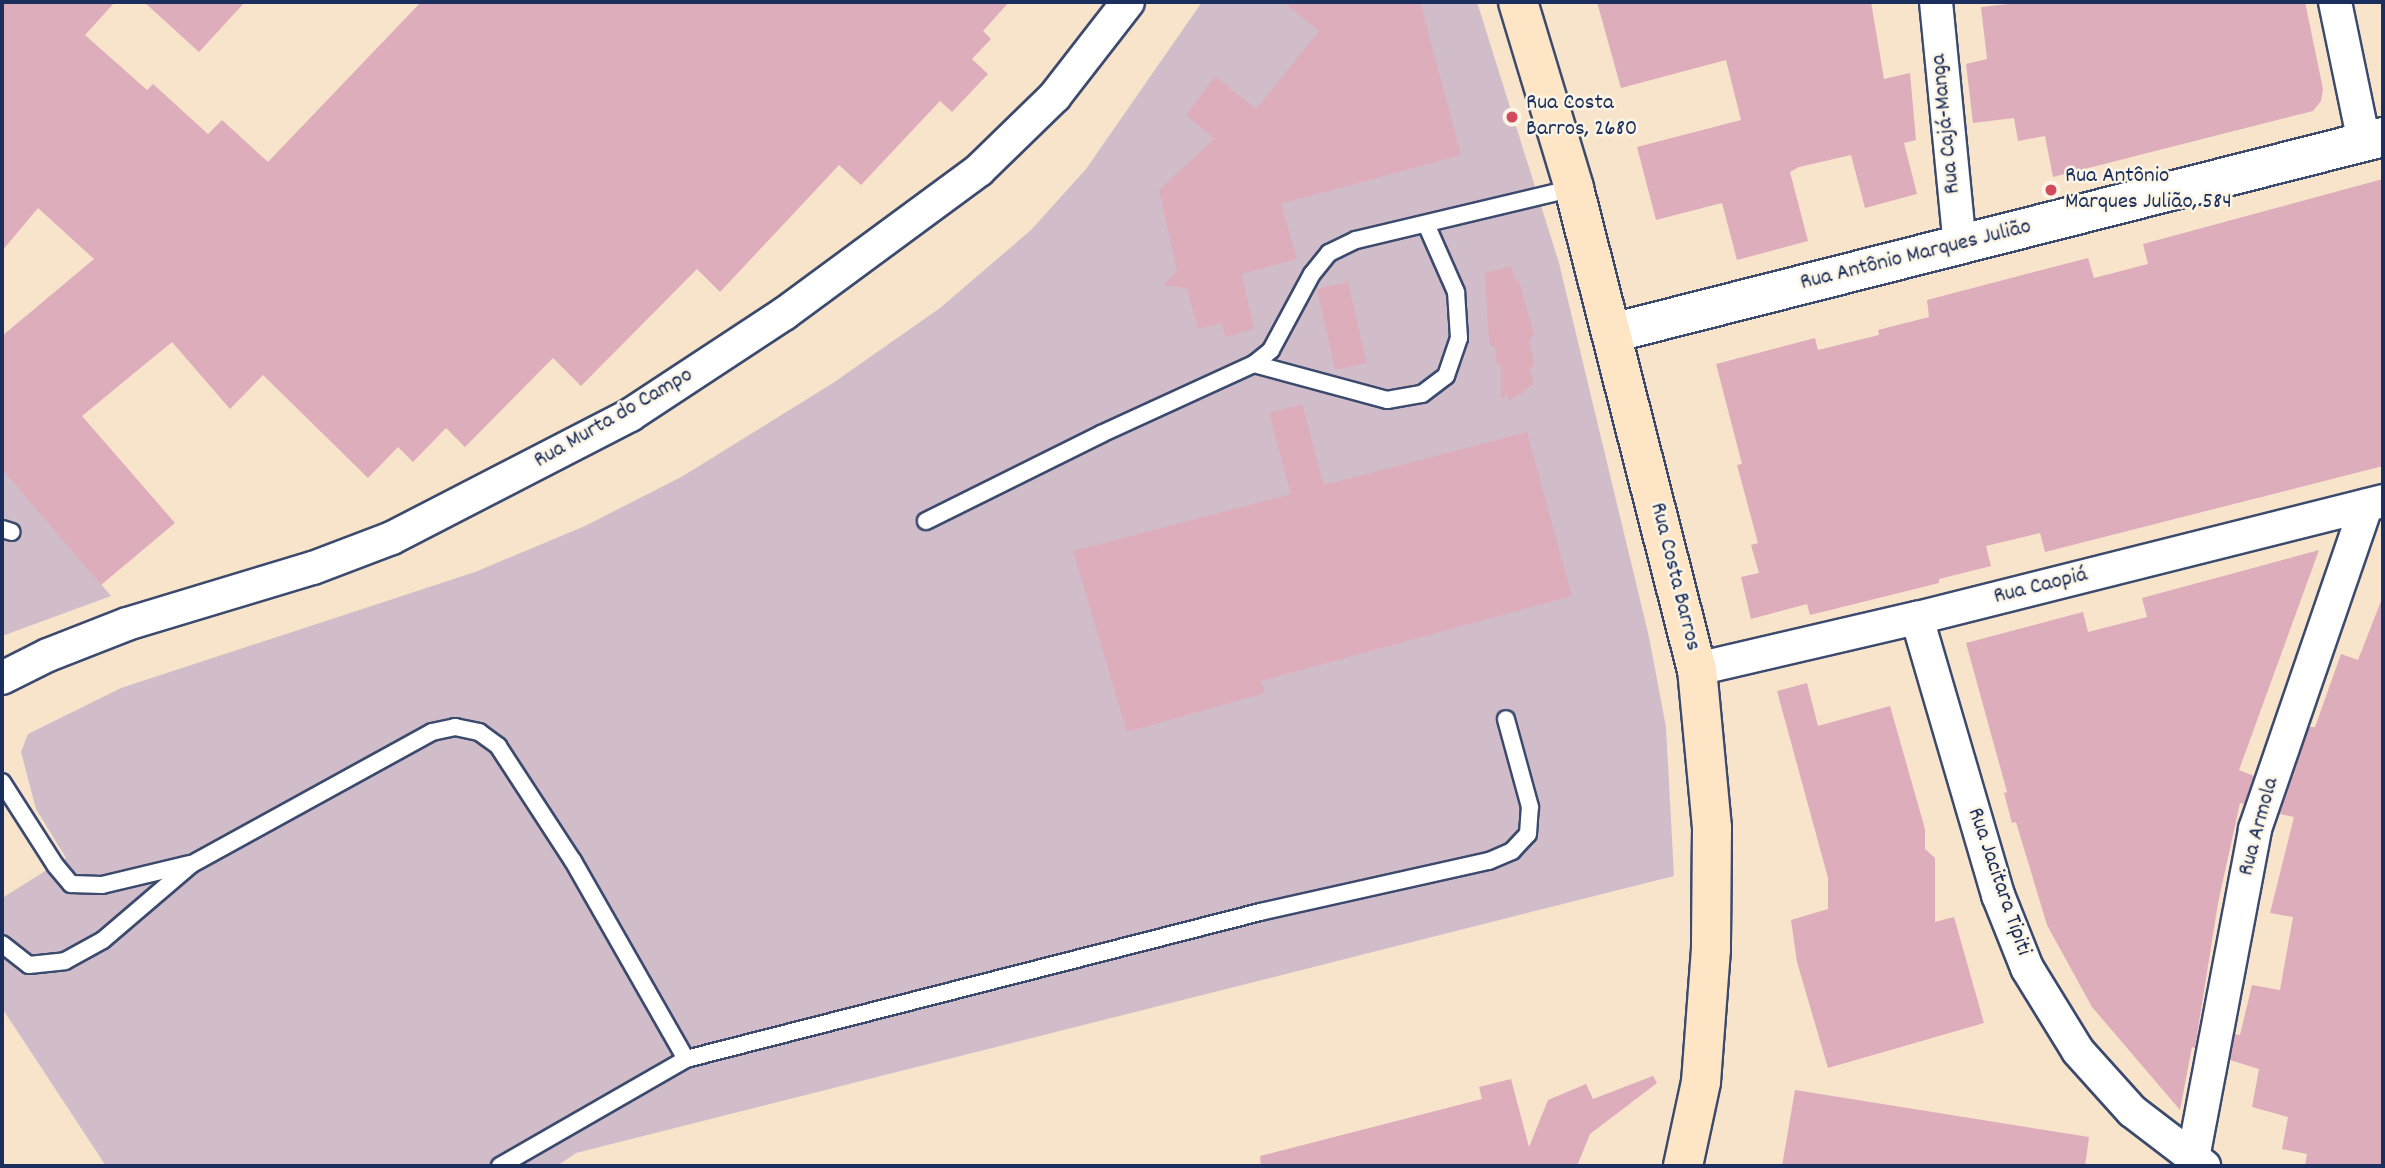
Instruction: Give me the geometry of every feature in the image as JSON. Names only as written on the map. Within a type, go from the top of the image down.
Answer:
[{"type":"main road","name":"Rua Costa Barros","points":[[1518,2],[1574,188],[1697,669],[1712,828],[1712,950],[1701,1082],[1683,1166]]},
{"type":"street","name":"Rua Murta do Campo","points":[[2,678],[48,655],[127,624],[313,568],[392,538],[630,415],[785,314],[979,170],[1055,96],[1128,2]]},
{"type":"street","name":"Rua Cajá-Manga","points":[[1936,2],[1960,246]]},
{"type":"street","points":[[2335,2],[2374,140]]},
{"type":"street","name":"Rua Antônio Marques Julião","points":[[1612,333],[2374,140]]},
{"type":"street","name":"Rua Caopiá","points":[[1697,669],[1917,618],[2374,503]]},
{"type":"street","name":"Rua Armola","points":[[2199,1162],[2255,829],[2374,503]]},
{"type":"street","name":"Rua Jacitara Tipiti","points":[[1917,618],[1998,895],[2027,968],[2078,1051],[2132,1111],[2199,1162]]},
{"type":"lane","points":[[926,521],[1101,434],[1254,364],[1271,350],[1312,274],[1329,253],[1356,240],[1574,188]]},
{"type":"lane","points":[[1254,364],[1387,400],[1422,394],[1446,376],[1460,338],[1456,292],[1426,224]]},
{"type":"lane","points":[[500,1166],[686,1059],[1260,912],[1489,861],[1512,851],[1528,834],[1530,807],[1506,719]]},
{"type":"lane","points":[[2,944],[29,965],[65,961],[103,940],[192,864],[432,732],[455,727],[479,732],[498,746],[573,861],[686,1059]]},
{"type":"lane","points":[[2,782],[55,865],[71,884],[102,885],[192,864]]},
{"type":"shaded area","points":[[1202,2],[1477,2],[1559,263],[1649,637],[1666,727],[1674,876],[576,1153],[557,1166],[106,1166],[2,1008],[2,898],[66,858],[36,809],[21,752],[28,734],[121,688],[475,572],[585,526],[683,476],[833,383],[940,308],[1031,230],[1086,169]]},
{"type":"shaded area","points":[[2,467],[111,596],[2,636]]},
{"type":"building","points":[[2,2],[115,2],[85,35],[147,90],[153,84],[208,134],[222,120],[268,162],[421,2],[1009,2],[983,31],[991,39],[972,59],[988,74],[952,112],[940,101],[861,185],[839,165],[720,292],[697,269],[581,386],[553,358],[465,447],[446,428],[413,462],[398,447],[368,478],[263,375],[230,409],[172,342],[82,416],[175,523],[101,585],[2,469],[2,336],[94,259],[38,208],[2,251]]},
{"type":"building","points":[[144,2],[245,2],[199,52]]},
{"type":"building","points":[[1283,2],[1417,2],[1421,5],[1461,155],[1281,204],[1297,259],[1242,274],[1254,329],[1225,337],[1222,323],[1198,329],[1187,289],[1163,285],[1177,271],[1159,190],[1214,139],[1186,115],[1215,76],[1256,109],[1319,31]]},
{"type":"building","points":[[1597,2],[1871,2],[1884,79],[1910,73],[1916,140],[1904,143],[1917,194],[1865,208],[1851,155],[1799,167],[1790,172],[1808,241],[1737,260],[1722,203],[1656,220],[1637,147],[1741,120],[1726,60],[1621,88]]},
{"type":"building","points":[[2026,2],[2305,2],[2323,89],[2321,101],[2313,111],[2053,177],[2045,136],[2018,141],[2014,118],[1973,123],[1966,64],[1987,59],[1981,7]]},
{"type":"building","points":[[2383,179],[2383,466],[2045,552],[2040,533],[1986,546],[1991,566],[1939,579],[1939,583],[1810,615],[1807,604],[1751,619],[1741,577],[1759,573],[1751,545],[1758,543],[1737,465],[1742,464],[1716,364],[1815,338],[1818,350],[1879,335],[1878,330],[1929,317],[1927,300],[2088,258],[2094,278],[2148,264],[2143,244]]},
{"type":"building","points":[[1511,266],[1514,278],[1520,284],[1534,334],[1529,341],[1535,364],[1530,370],[1534,384],[1509,401],[1507,394],[1501,401],[1501,366],[1496,363],[1496,349],[1489,344],[1485,273]]},
{"type":"building","points":[[1348,282],[1367,363],[1335,370],[1317,289]]},
{"type":"building","points":[[1302,404],[1324,485],[1527,432],[1572,596],[1261,681],[1265,693],[1127,732],[1073,551],[1291,494],[1269,413]]},
{"type":"building","points":[[2319,550],[2239,770],[2254,776],[2244,804],[2240,803],[2218,903],[2195,1048],[2192,1047],[2180,1110],[2092,1007],[2047,925],[2016,822],[2012,823],[2004,793],[2007,792],[1966,643],[2083,612],[2088,632],[2147,617],[2142,598]]},
{"type":"building","points":[[2381,601],[2383,1166],[2305,1166],[2307,1154],[2282,1149],[2288,1117],[2252,1107],[2259,1069],[2230,1060],[2235,1034],[2240,1035],[2252,985],[2280,990],[2293,917],[2270,913],[2294,817],[2280,814],[2309,727],[2315,727],[2341,654],[2358,660]]},
{"type":"building","points":[[1807,683],[1818,726],[1890,706],[1925,829],[1925,849],[1935,858],[1935,922],[1954,917],[1984,1023],[1828,1068],[1797,962],[1791,920],[1828,909],[1828,878],[1777,691]]},
{"type":"building","points":[[1653,1076],[1657,1083],[1590,1134],[1577,1166],[1261,1166],[1260,1156],[1482,1099],[1479,1087],[1511,1079],[1529,1147],[1548,1100],[1586,1084],[1593,1099]]},
{"type":"building","points":[[1795,1090],[2089,1137],[2085,1166],[1782,1166]]},
{"type":"place","name":"Rua Costa Barros, 2680","points":[[1512,117]]},
{"type":"place","name":"Rua Antônio Marques Julião, 584","points":[[2051,190]]}]
